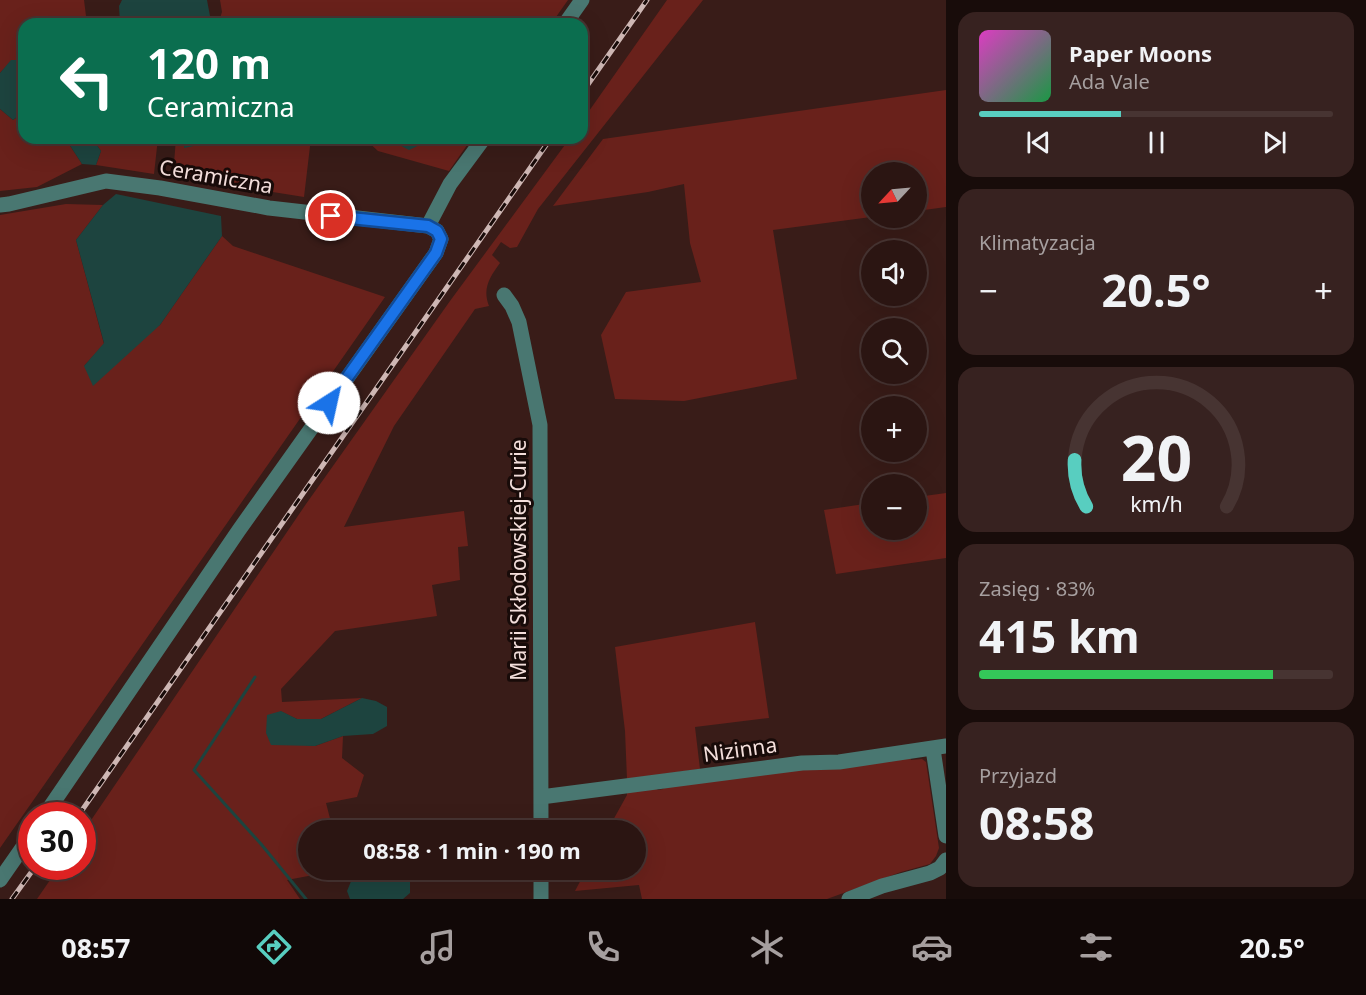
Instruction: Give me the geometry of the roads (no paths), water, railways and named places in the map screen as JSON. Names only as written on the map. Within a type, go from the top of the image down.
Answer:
[{"type":"street","points":[[569,18],[582,0]]},
{"type":"street","points":[[54,802],[239,530],[436,253],[440,245],[440,236],[437,231],[428,226],[450,184],[480,144]]},
{"type":"street","name":"Ceramiczna","points":[[0,205],[106,181],[160,188],[269,208],[428,226]]},
{"type":"street","name":"Marii Skłodowskiej-Curie","points":[[504,295],[519,322],[540,425],[541,820]]},
{"type":"street","points":[[939,747],[946,836]]},
{"type":"street","name":"Nizinna","points":[[541,796],[793,764],[839,762],[939,747]]},
{"type":"street","points":[[0,880],[18,854]]},
{"type":"street","points":[[849,899],[882,886],[930,873],[940,868],[946,860]]},
{"type":"street","points":[[541,880],[541,899]]},
{"type":"water","points":[[122,0],[207,0],[210,16],[209,18],[120,18],[119,6]]},
{"type":"water","points":[[11,60],[18,60],[18,116],[13,120],[0,109],[0,73]]},
{"type":"water","points":[[69,144],[96,144],[101,151],[96,165],[82,164]]},
{"type":"water","points":[[184,144],[203,144],[184,148]]},
{"type":"water","points":[[398,144],[422,144],[409,150]]},
{"type":"water","points":[[116,194],[221,216],[222,236],[160,325],[93,386],[84,366],[104,343],[76,240],[103,205]]},
{"type":"water","points":[[362,698],[376,701],[387,707],[387,726],[373,734],[343,736],[315,746],[271,745],[266,733],[267,715],[281,711],[297,719],[321,719]]},
{"type":"water","points":[[352,880],[410,880],[410,893],[403,899],[350,899],[347,891]]},
{"type":"waterway","points":[[255,677],[194,770],[261,844],[306,899]]},
{"type":"railway","points":[[588,84],[647,0]]},
{"type":"railway","points":[[88,802],[547,144]]},
{"type":"railway","points":[[12,899],[26,880]]}]
